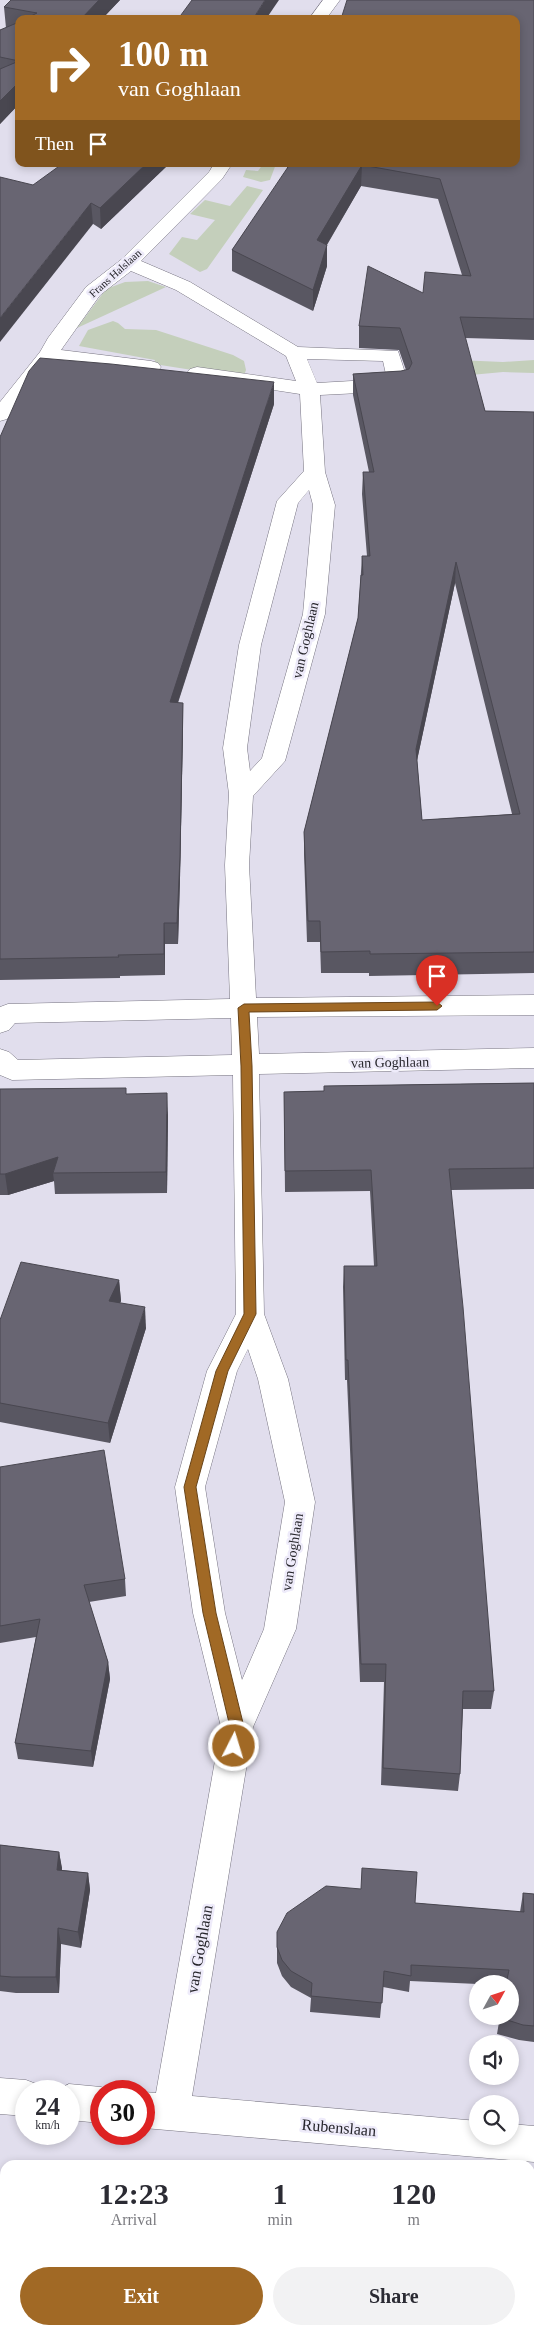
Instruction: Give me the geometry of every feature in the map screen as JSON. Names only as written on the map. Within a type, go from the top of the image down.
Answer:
[{"type":"street","points":[[320,15],[332,0]]},
{"type":"street","name":"Frans Halslaan","points":[[0,415],[49,354],[93,291],[129,263],[216,175],[221,167]]},
{"type":"street","points":[[129,263],[183,286],[294,353],[391,355],[399,385],[310,389],[197,373]]},
{"type":"street","name":"van Goghlaan","points":[[241,794],[273,762],[314,614],[324,504],[314,472],[310,389],[294,353]]},
{"type":"street","points":[[49,354],[151,367]]},
{"type":"street","name":"van Goghlaan","points":[[157,2111],[237,1727],[280,1629],[300,1502],[272,1379],[250,1314],[246,1066],[237,865],[241,794],[235,748],[250,645],[288,501],[314,472]]},
{"type":"street","points":[[0,1023],[8,1014],[244,1008],[534,1005]]},
{"type":"street","name":"van Goghlaan","points":[[0,1059],[12,1070],[534,1058]]},
{"type":"street","name":"van Goghlaan","points":[[237,1727],[209,1613],[190,1487],[222,1371],[250,1314]]},
{"type":"street","points":[[0,2096],[15,2097]]},
{"type":"street","name":"Rubenslaan","points":[[157,2111],[534,2144]]},
{"type":"green space","points":[[261,167],[275,167],[270,180],[261,182],[243,177],[246,170],[258,171]]},
{"type":"green space","points":[[247,186],[263,190],[207,269],[200,272],[169,254],[182,237],[197,240],[215,220],[190,214],[205,200],[230,206]]},
{"type":"green space","points":[[148,281],[166,287],[77,328],[106,289],[125,282]]},
{"type":"green space","points":[[113,321],[125,329],[156,330],[233,355],[244,361],[246,370],[243,378],[154,364],[155,360],[79,346],[88,330]]},
{"type":"green space","points":[[457,360],[503,362],[534,360],[534,373],[503,372],[460,376]]},
{"type":"building","points":[[11,0],[99,0],[85,15],[33,15],[37,13],[4,7]]},
{"type":"building","points":[[192,0],[265,0],[256,15],[181,15]]},
{"type":"building","points":[[347,0],[534,0],[534,319],[460,317],[485,411],[534,412],[534,952],[370,954],[370,951],[321,952],[320,921],[308,921],[304,832],[358,618],[361,575],[363,575],[362,556],[370,556],[363,472],[374,472],[353,374],[401,371],[409,369],[412,363],[400,328],[359,326],[368,266],[423,293],[425,272],[471,276],[440,179],[373,167],[520,167],[520,15],[342,15]],"holes":[[[456,562],[520,814],[422,820],[416,749]]]},
{"type":"building","points":[[15,24],[15,60],[0,57],[0,30]]},
{"type":"building","points":[[15,63],[15,86],[0,101],[0,69]]},
{"type":"building","points":[[58,167],[143,167],[100,208],[91,203],[0,318],[0,177],[33,185]]},
{"type":"building","points":[[288,167],[361,167],[317,240],[327,245],[313,290],[232,250]]},
{"type":"building","points":[[40,358],[274,382],[170,702],[183,703],[180,857],[177,923],[164,923],[164,954],[118,955],[119,957],[0,959],[0,437],[29,371]]},
{"type":"building","points":[[534,1083],[534,1168],[449,1169],[463,1307],[494,1691],[463,1691],[460,1774],[383,1768],[386,1664],[361,1664],[348,1360],[346,1360],[344,1266],[377,1266],[371,1170],[285,1171],[284,1092],[324,1091],[324,1086]]},
{"type":"building","points":[[126,1088],[126,1094],[167,1093],[166,1172],[53,1173],[58,1157],[0,1174],[0,1089]]},
{"type":"building","points":[[21,1262],[119,1280],[109,1301],[145,1307],[108,1423],[0,1403],[0,1320]]},
{"type":"building","points":[[104,1450],[125,1579],[84,1585],[108,1662],[91,1751],[15,1743],[40,1619],[0,1626],[0,1467]]},
{"type":"building","points":[[0,1845],[59,1852],[57,1870],[88,1873],[78,1932],[58,1928],[56,1977],[0,1976]]},
{"type":"building","points":[[362,1868],[417,1872],[415,1903],[524,1912],[523,1893],[534,1894],[534,2026],[519,2024],[519,1975],[508,1975],[509,1970],[411,1965],[411,1976],[384,1971],[382,2003],[311,1996],[312,1983],[291,1971],[282,1960],[277,1947],[277,1932],[287,1913],[326,1886],[361,1889]]},
{"type":"route","points":[[234,1746],[237,1727],[209,1613],[190,1487],[222,1371],[250,1314],[244,1008],[437,1006]]}]
